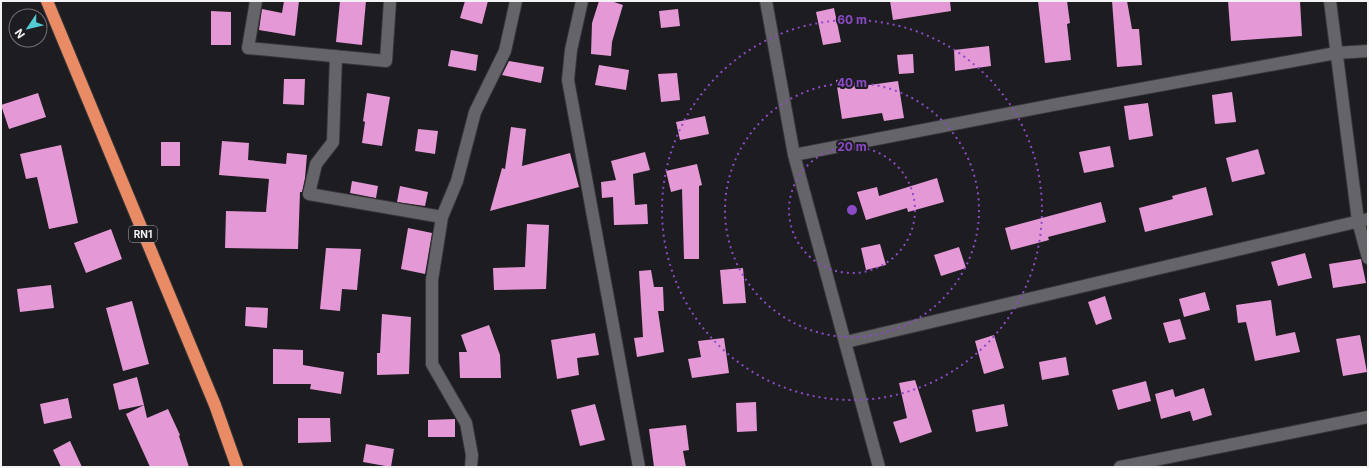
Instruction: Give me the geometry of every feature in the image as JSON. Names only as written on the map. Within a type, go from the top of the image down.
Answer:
[{"type":"highway","name":"RN1","points":[[47,1],[215,405],[237,467]]},
{"type":"street","points":[[256,1],[248,48],[386,62],[390,1]]},
{"type":"street","points":[[471,467],[472,455],[466,423],[432,364],[432,280],[442,217],[458,181],[475,112],[505,51],[516,1]]},
{"type":"street","points":[[582,1],[571,50],[568,80],[639,467]]},
{"type":"street","points":[[766,1],[794,155],[879,467]]},
{"type":"street","points":[[1330,1],[1336,53],[1368,258]]},
{"type":"street","points":[[794,155],[1058,104],[1336,53],[1368,51]]},
{"type":"street","points":[[336,56],[334,142],[316,164],[309,194],[442,217]]},
{"type":"street","points":[[846,342],[1363,220]]},
{"type":"street","points":[[1120,467],[1368,417]]},
{"type":"building","points":[[284,1],[299,1],[295,36],[259,30],[262,9],[282,13]]},
{"type":"building","points":[[340,1],[366,1],[362,45],[336,42]]},
{"type":"building","points":[[465,1],[488,1],[482,24],[460,18]]},
{"type":"building","points":[[599,1],[611,1],[623,5],[612,42],[611,56],[591,54],[592,23]]},
{"type":"building","points":[[890,1],[950,1],[951,11],[893,20]]},
{"type":"building","points":[[1038,1],[1067,1],[1070,23],[1067,24],[1071,60],[1045,63]]},
{"type":"building","points":[[1112,1],[1127,1],[1132,29],[1139,29],[1142,65],[1117,67]]},
{"type":"building","points":[[1228,1],[1300,1],[1302,36],[1231,41]]},
{"type":"building","points":[[834,8],[841,42],[823,45],[816,12]]},
{"type":"building","points":[[678,9],[680,26],[661,28],[659,11]]},
{"type":"building","points":[[211,11],[231,12],[231,45],[211,45]]},
{"type":"building","points":[[989,46],[991,66],[955,71],[954,50]]},
{"type":"building","points":[[451,50],[478,55],[476,71],[448,66]]},
{"type":"building","points":[[913,54],[914,73],[899,74],[897,55]]},
{"type":"building","points":[[509,61],[544,67],[541,83],[502,75]]},
{"type":"building","points":[[599,65],[629,70],[626,90],[595,85]]},
{"type":"building","points":[[677,73],[680,100],[661,102],[658,74]]},
{"type":"building","points":[[853,78],[855,87],[898,81],[904,118],[884,121],[882,113],[842,119],[836,80]]},
{"type":"building","points":[[284,79],[305,79],[304,105],[283,104]]},
{"type":"building","points":[[1232,92],[1236,122],[1215,124],[1212,95]]},
{"type":"building","points":[[38,93],[46,117],[9,129],[1,105]]},
{"type":"building","points":[[367,93],[390,97],[382,146],[362,143]]},
{"type":"building","points":[[1148,103],[1153,136],[1129,140],[1124,106]]},
{"type":"building","points":[[705,116],[709,134],[680,140],[676,122]]},
{"type":"building","points":[[511,127],[526,129],[522,166],[570,153],[579,187],[490,211],[502,168],[505,169]]},
{"type":"building","points":[[418,129],[438,131],[435,154],[415,151]]},
{"type":"building","points":[[222,141],[249,143],[248,160],[286,164],[287,153],[307,155],[305,178],[302,192],[300,192],[298,249],[225,248],[226,211],[266,212],[269,179],[219,175]]},
{"type":"building","points":[[161,142],[180,142],[180,166],[161,166]]},
{"type":"building","points":[[61,145],[78,223],[49,229],[37,177],[26,179],[20,154]]},
{"type":"building","points":[[1110,146],[1114,167],[1084,173],[1079,152]]},
{"type":"building","points":[[1258,149],[1265,174],[1232,182],[1226,158]]},
{"type":"building","points":[[645,152],[650,170],[633,174],[635,205],[647,204],[648,224],[614,225],[613,197],[602,198],[601,182],[616,180],[611,161]]},
{"type":"building","points":[[697,164],[702,185],[699,186],[699,259],[684,259],[682,189],[671,192],[666,171]]},
{"type":"building","points":[[937,178],[944,202],[908,212],[907,208],[866,220],[857,192],[877,187],[879,196]]},
{"type":"building","points":[[352,181],[378,186],[376,198],[350,193]]},
{"type":"building","points":[[400,186],[428,192],[425,206],[397,202]]},
{"type":"building","points":[[1206,187],[1213,215],[1145,232],[1139,208],[1173,199],[1172,196]]},
{"type":"building","points":[[1101,202],[1106,222],[1048,237],[1049,240],[1011,250],[1005,228]]},
{"type":"building","points":[[527,224],[549,225],[546,289],[494,290],[493,268],[525,267]]},
{"type":"building","points":[[408,228],[432,233],[425,274],[401,269]]},
{"type":"building","points":[[111,229],[122,259],[86,273],[74,243]]},
{"type":"building","points":[[880,244],[886,265],[866,270],[861,248]]},
{"type":"building","points":[[959,247],[966,268],[941,276],[934,255]]},
{"type":"building","points":[[326,248],[361,249],[357,290],[342,289],[340,311],[320,309]]},
{"type":"building","points":[[1305,253],[1312,278],[1278,286],[1271,262]]},
{"type":"building","points":[[1361,259],[1366,283],[1333,288],[1329,264]]},
{"type":"building","points":[[743,268],[746,303],[723,304],[720,270]]},
{"type":"building","points":[[651,270],[654,287],[663,287],[664,311],[658,311],[664,352],[637,357],[634,338],[643,337],[639,271]]},
{"type":"building","points":[[51,285],[54,308],[20,312],[17,289]]},
{"type":"building","points":[[1205,292],[1210,310],[1184,317],[1179,299]]},
{"type":"building","points":[[1105,296],[1112,319],[1096,325],[1088,302]]},
{"type":"building","points":[[1271,300],[1276,336],[1295,332],[1300,352],[1255,361],[1246,322],[1238,323],[1236,305]]},
{"type":"building","points":[[132,301],[149,364],[123,371],[106,308]]},
{"type":"building","points":[[246,307],[268,308],[267,328],[245,326]]},
{"type":"building","points":[[382,314],[411,317],[409,374],[377,375],[377,353],[380,353]]},
{"type":"building","points":[[1180,319],[1186,339],[1169,343],[1163,323]]},
{"type":"building","points":[[489,325],[500,355],[501,378],[460,378],[459,352],[467,352],[461,335]]},
{"type":"building","points":[[595,333],[599,355],[577,358],[579,375],[557,379],[551,340]]},
{"type":"building","points":[[994,335],[1004,368],[984,374],[975,341]]},
{"type":"building","points":[[1360,335],[1367,372],[1343,376],[1336,339]]},
{"type":"building","points":[[724,338],[729,373],[692,378],[688,359],[701,357],[698,341]]},
{"type":"building","points":[[273,349],[303,350],[303,365],[344,372],[341,394],[310,389],[311,384],[273,384]]},
{"type":"building","points":[[1066,357],[1069,375],[1042,380],[1039,362]]},
{"type":"building","points":[[137,377],[144,405],[119,410],[113,384]]},
{"type":"building","points":[[915,380],[932,432],[900,443],[893,422],[907,418],[899,383]]},
{"type":"building","points":[[1146,381],[1151,401],[1118,410],[1112,390]]},
{"type":"building","points":[[1204,388],[1212,415],[1193,421],[1190,411],[1161,419],[1155,394],[1173,389],[1175,397]]},
{"type":"building","points":[[68,398],[72,418],[44,424],[40,404]]},
{"type":"building","points":[[756,402],[757,431],[737,432],[736,403]]},
{"type":"building","points":[[595,404],[605,440],[580,446],[571,410]]},
{"type":"building","points":[[1004,404],[1008,426],[976,432],[972,410]]},
{"type":"building","points":[[144,405],[147,418],[168,409],[180,435],[179,436],[189,467],[150,467],[126,414]]},
{"type":"building","points":[[298,418],[330,418],[331,442],[298,443]]},
{"type":"building","points":[[455,419],[455,437],[428,437],[428,420]]},
{"type":"building","points":[[686,425],[689,450],[683,451],[686,467],[654,467],[649,429]]},
{"type":"building","points":[[70,441],[82,467],[61,467],[53,450]]},
{"type":"building","points":[[366,444],[394,449],[391,467],[363,462]]}]
